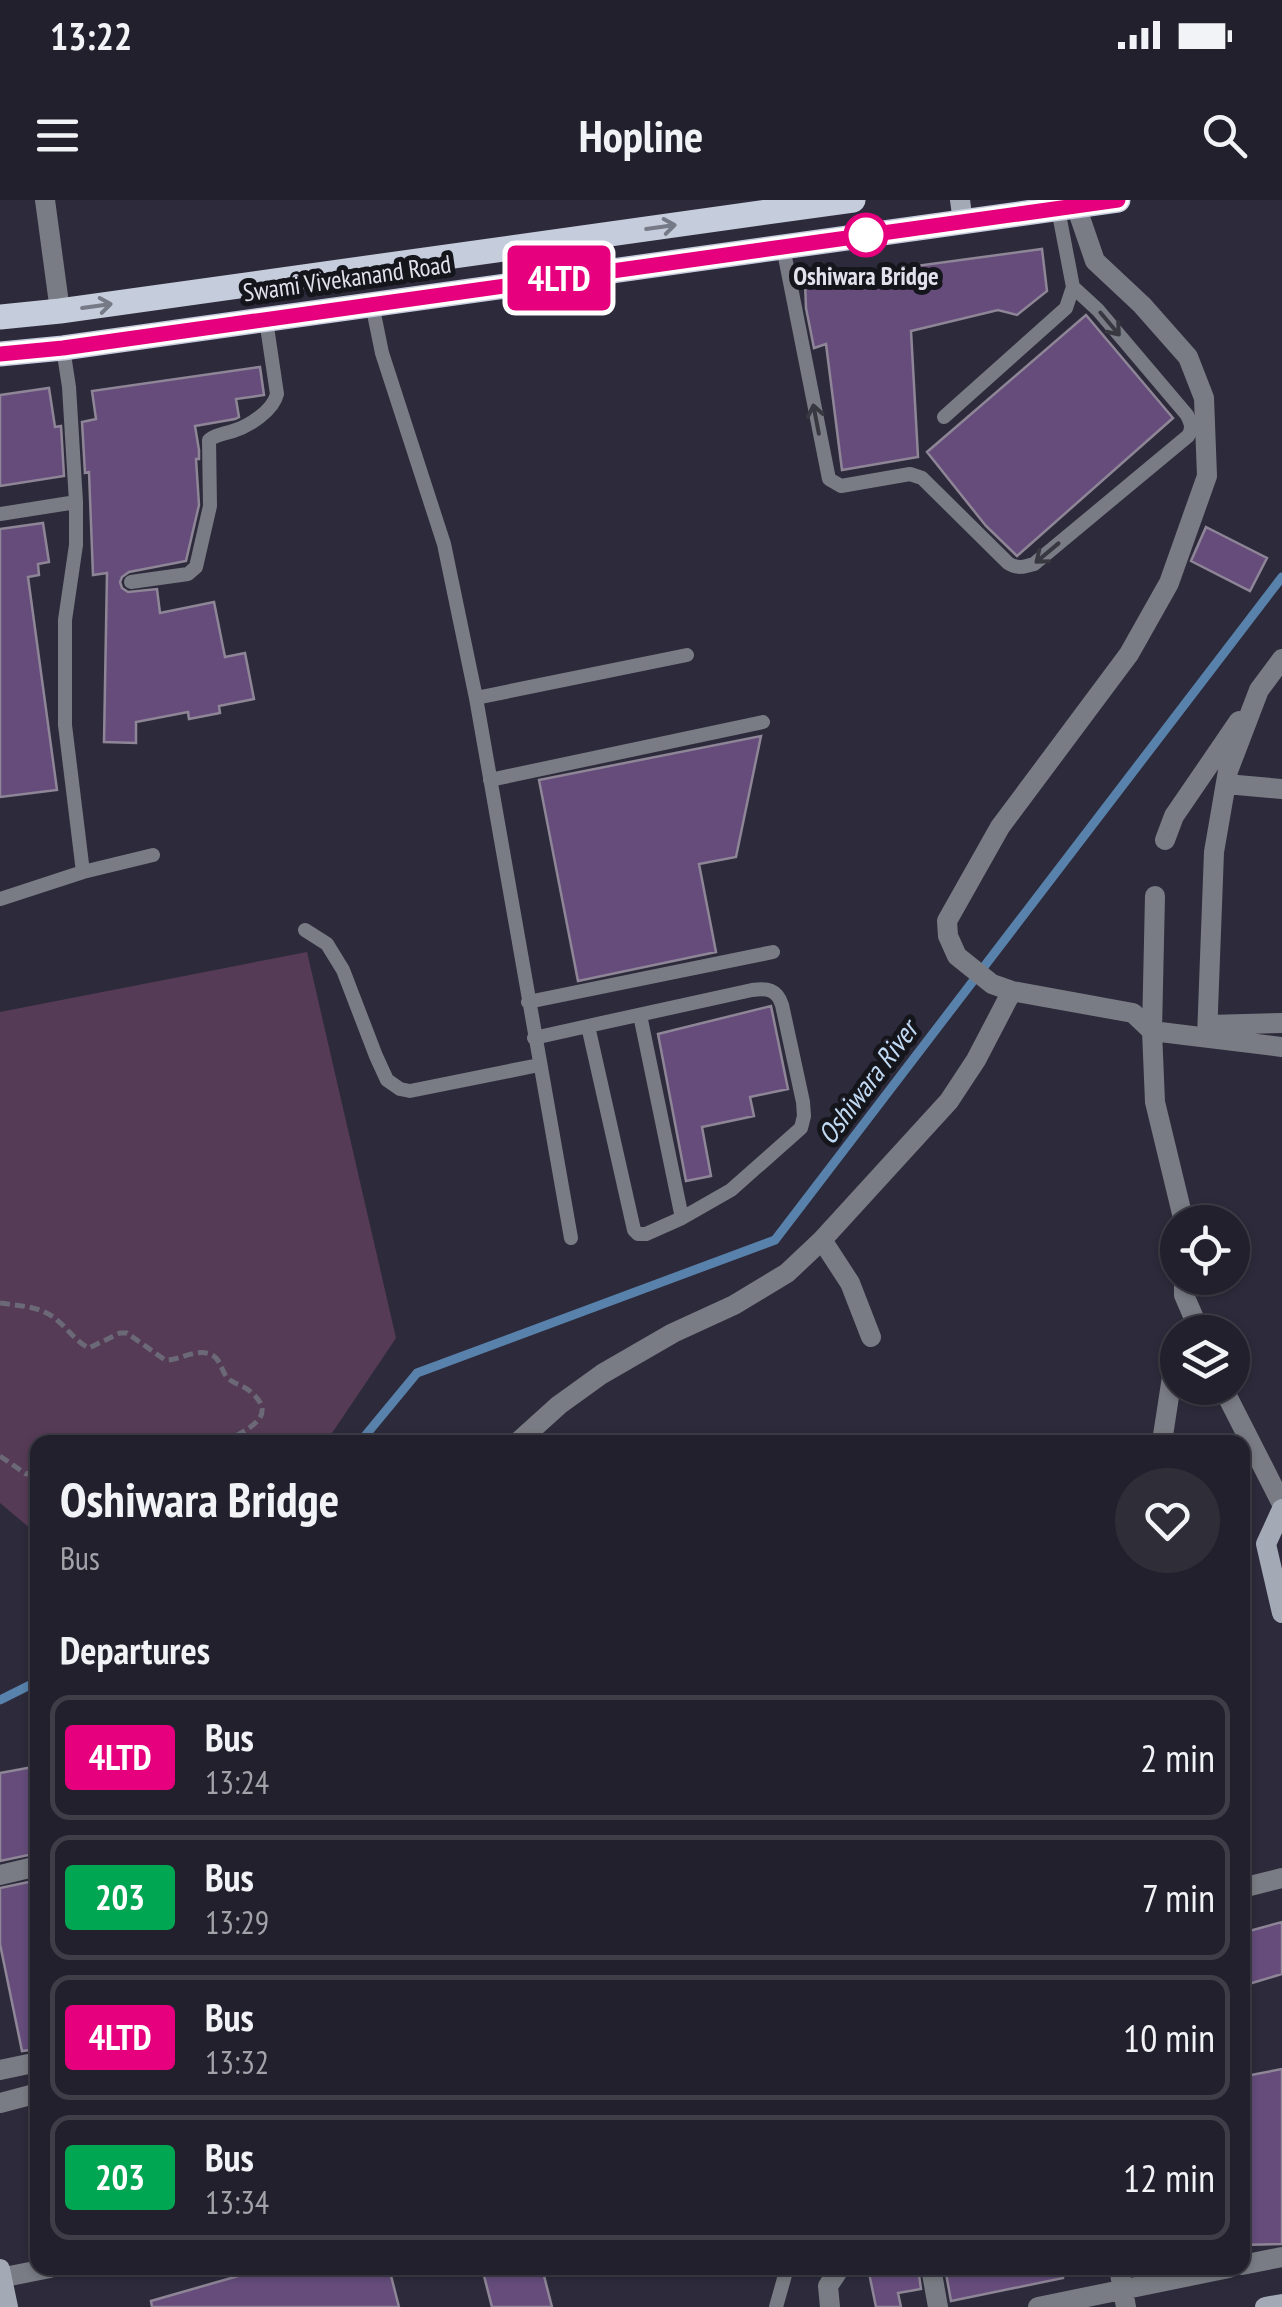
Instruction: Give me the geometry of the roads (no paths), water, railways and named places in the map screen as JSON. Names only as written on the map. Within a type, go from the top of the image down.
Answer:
[{"type":"main road","name":"Swami Vivekanand Road","points":[[0,318],[853,200]]},
{"type":"main road","name":"Swami Vivekanand Road","points":[[0,354],[782,247],[961,211],[1118,200]]},
{"type":"main road","points":[[580,238],[584,275]]},
{"type":"street","points":[[45,200],[60,311]]},
{"type":"street","points":[[1069,205],[1095,261],[1142,305],[1188,357],[1204,398],[1207,476],[1169,583],[1129,654],[1000,827],[947,921],[948,936],[957,956],[992,984],[1012,992],[1134,1013],[1152,1031],[1207,1031],[1282,1023]]},
{"type":"street","points":[[1165,840],[1174,816],[1282,659]]},
{"type":"street","points":[[1207,1031],[1214,852],[1228,771],[1260,690]]},
{"type":"street","points":[[1226,784],[1282,790]]},
{"type":"street","points":[[1155,896],[1152,1031],[1156,1102],[1180,1205]]},
{"type":"street","points":[[526,1435],[602,1374],[787,1274],[949,1101],[1012,992]]},
{"type":"street","points":[[1207,1031],[1282,1047]]},
{"type":"street","points":[[822,1240],[850,1283],[871,1337]]},
{"type":"street","points":[[1163,1435],[1168,1405]]},
{"type":"street","points":[[1231,1405],[1246,1435]]},
{"type":"street","points":[[1250,1442],[1282,1507],[1266,1544],[1282,1613]]},
{"type":"street","points":[[0,1875],[30,1868]]},
{"type":"street","points":[[1250,1886],[1282,1878]]},
{"type":"street","points":[[0,2070],[30,2064]]},
{"type":"street","points":[[0,2103],[30,2095]]},
{"type":"street","points":[[1250,2263],[1282,2256]]},
{"type":"street","points":[[8,2307],[1,2275],[30,2271]]},
{"type":"street","points":[[830,2307],[828,2286],[835,2275]]},
{"type":"street","points":[[931,2275],[938,2307]]},
{"type":"street","points":[[1038,2307],[1124,2298],[1204,2275]]},
{"type":"street","points":[[1265,2307],[1282,2304]]},
{"type":"lane","points":[[944,417],[1066,308],[1073,288],[1069,205]]},
{"type":"lane","points":[[782,247],[829,479],[841,486],[910,474],[922,478],[1014,567],[1034,564],[1191,431],[1186,416],[1098,310],[1073,288]]},
{"type":"lane","points":[[372,304],[382,353],[444,544],[476,698],[571,1238]]},
{"type":"lane","points":[[130,582],[188,574],[196,567],[210,506],[209,440],[242,427],[275,402],[266,320]]},
{"type":"lane","points":[[63,348],[76,502],[76,545],[64,620],[65,725],[82,872]]},
{"type":"lane","points":[[0,514],[76,502]]},
{"type":"lane","points":[[476,698],[687,655]]},
{"type":"lane","points":[[490,780],[763,722]]},
{"type":"lane","points":[[0,898],[153,854]]},
{"type":"lane","points":[[305,930],[327,944],[343,970],[387,1080],[400,1089],[410,1091],[539,1064]]},
{"type":"lane","points":[[528,1002],[773,952]]},
{"type":"lane","points":[[534,1038],[588,1026],[640,1015],[752,990],[773,990],[782,1005],[798,1082],[804,1116],[801,1128],[731,1190],[682,1218],[638,1234],[588,1026]]},
{"type":"lane","points":[[640,1015],[682,1218]]},
{"type":"lane","points":[[776,2307],[785,2275]]},
{"type":"waterway","name":"Oshiwara River","points":[[366,1435],[417,1373],[775,1240],[1282,577]]},
{"type":"waterway","name":"Oshiwara River","points":[[0,1700],[30,1685]]},
{"type":"place","name":"Oshiwara Bridge","points":[[866,235]]}]
